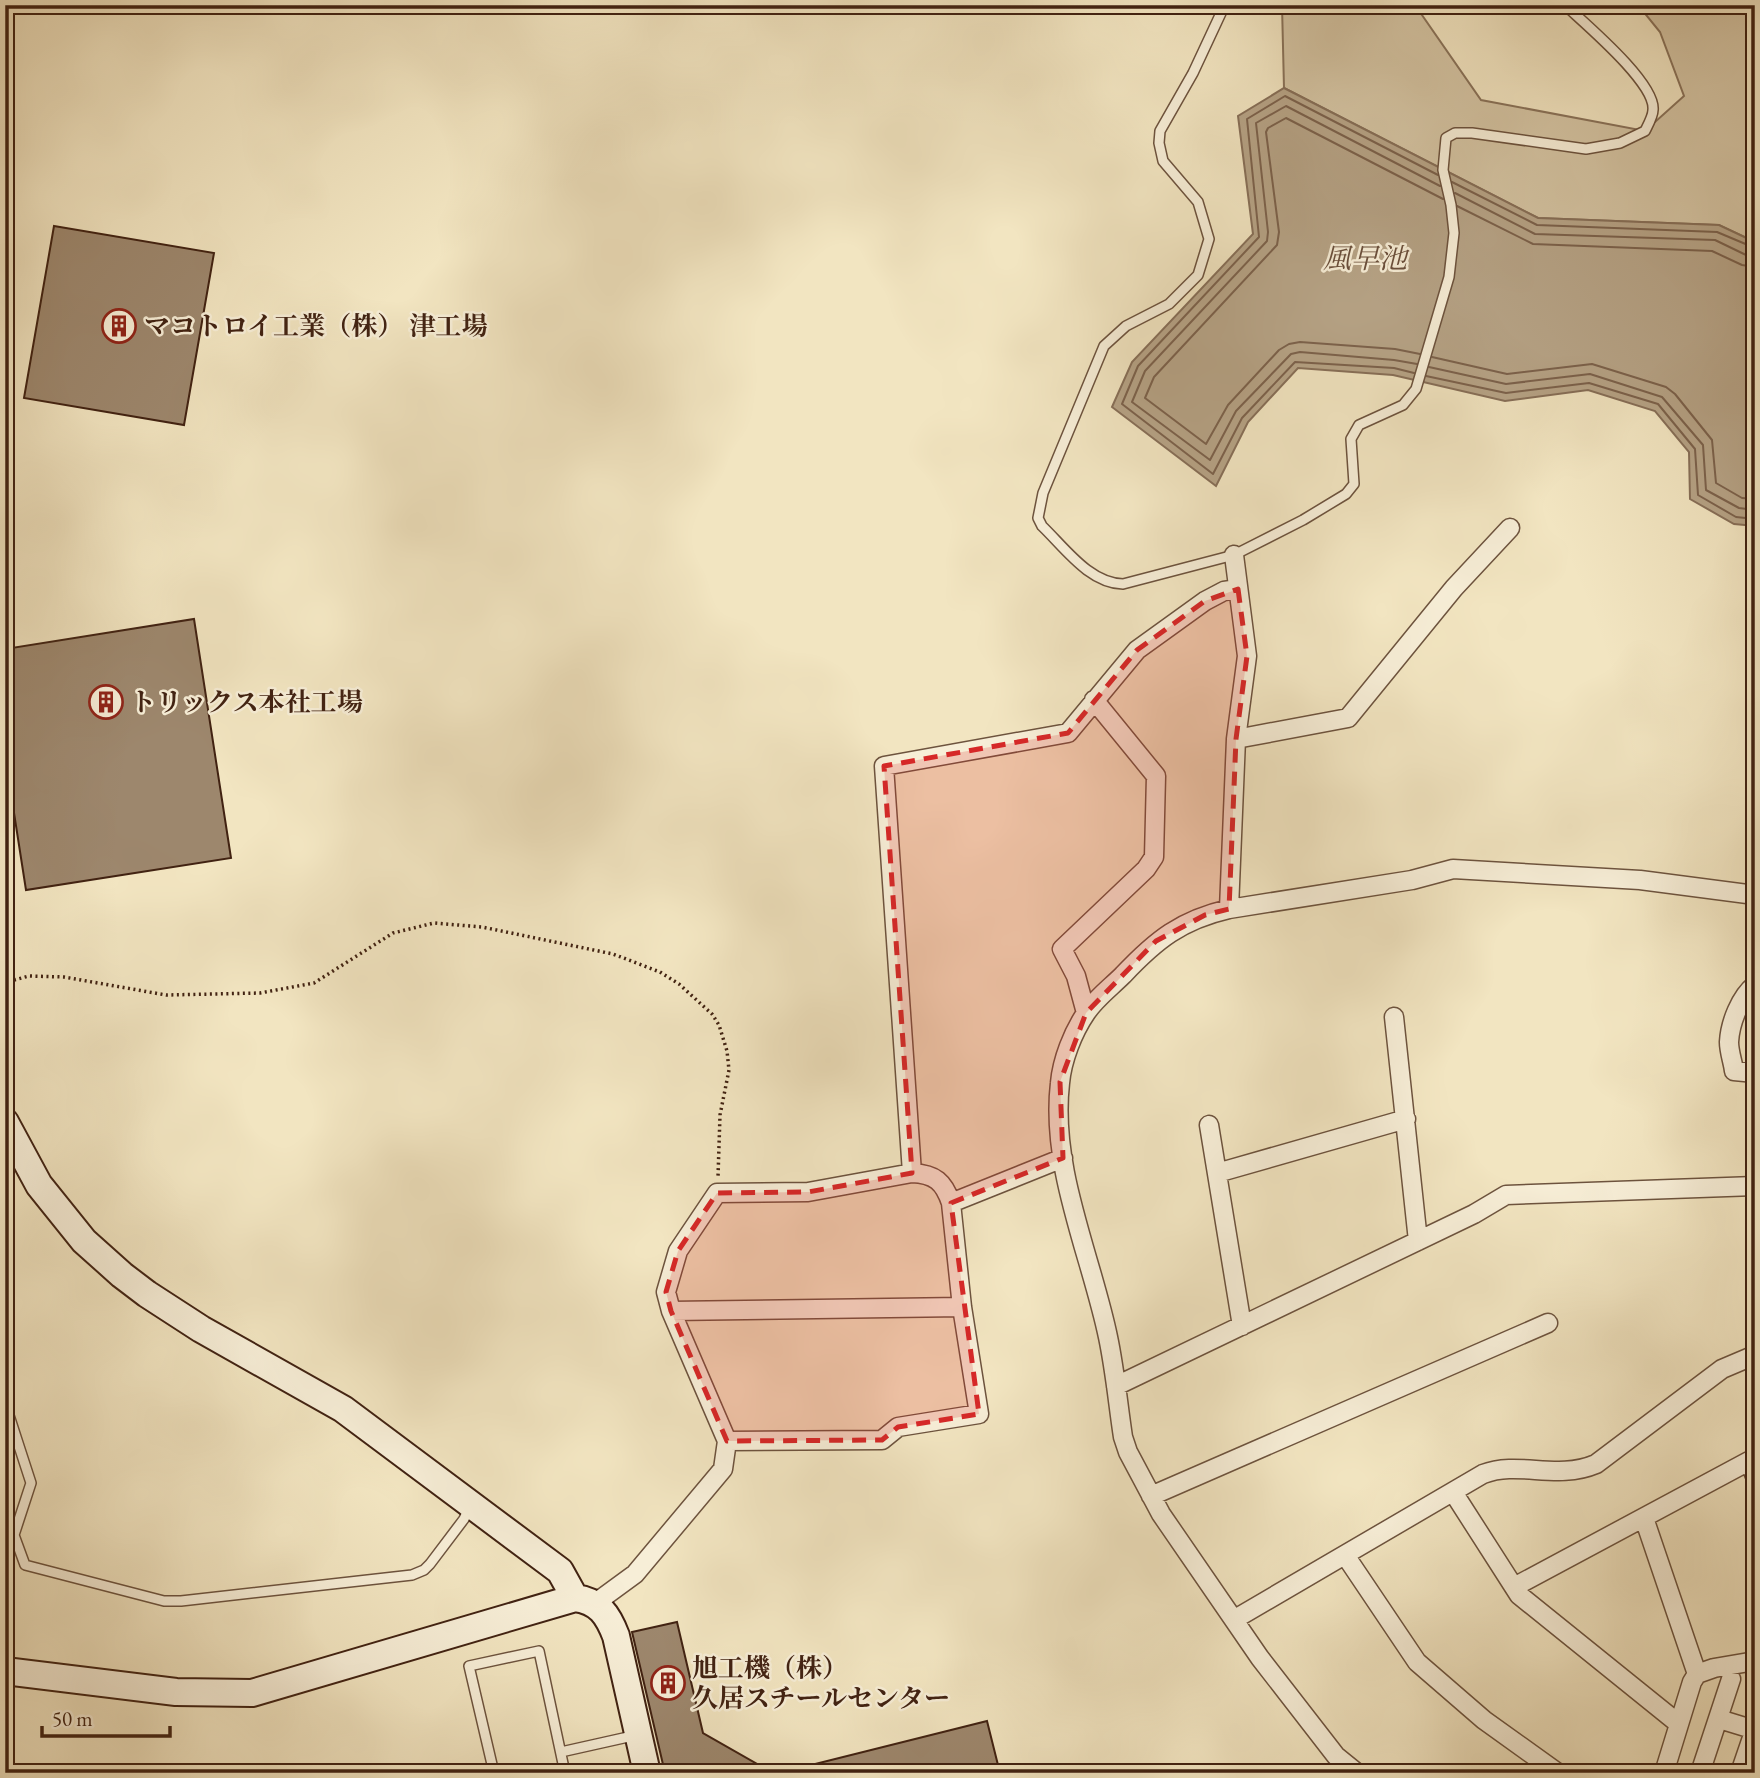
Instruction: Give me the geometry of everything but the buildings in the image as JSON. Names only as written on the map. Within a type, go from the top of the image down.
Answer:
[{"type":"street","points":[[1236,739],[1348,718],[1454,588],[1510,528]]},
{"type":"street","points":[[1229,909],[1236,739],[1247,656],[1234,555]]},
{"type":"street","points":[[912,1173],[884,766],[1068,733],[1137,650],[1205,601],[1224,591],[1238,589]]},
{"type":"street","points":[[1086,1013],[1076,976],[1062,949],[1146,869],[1154,858],[1156,795],[1156,776],[1094,700]]},
{"type":"street","points":[[1357,1773],[1336,1756],[1293,1703],[1151,1496],[1123,1437],[1108,1336],[1063,1158],[1059,1112],[1060,1082],[1067,1054],[1086,1013],[1156,941],[1205,915],[1229,909],[1412,880],[1453,869],[1640,880],[1755,895]]},
{"type":"street","points":[[1755,985],[1746,992],[1729,1042],[1734,1071],[1755,1073]]},
{"type":"street","points":[[1394,1017],[1418,1241]]},
{"type":"street","points":[[1217,1173],[1406,1119]]},
{"type":"street","points":[[5,1122],[39,1185],[84,1241],[122,1275],[201,1329],[343,1409],[560,1571],[584,1601],[602,1609],[616,1636],[647,1773]]},
{"type":"street","points":[[1209,1125],[1242,1326]]},
{"type":"street","points":[[951,1203],[1063,1158]]},
{"type":"street","points":[[5,1671],[176,1692],[252,1693],[584,1601],[635,1574],[723,1469],[727,1441],[671,1311],[666,1292],[678,1251],[717,1193],[808,1192],[912,1173],[926,1173],[945,1186],[951,1203],[962,1307],[979,1414],[898,1427],[882,1440],[727,1441]]},
{"type":"street","points":[[1116,1387],[1474,1214],[1506,1195],[1755,1186]]},
{"type":"street","points":[[671,1311],[962,1307]]},
{"type":"street","points":[[1151,1496],[1548,1323]]},
{"type":"street","points":[[1235,1619],[1495,1469],[1562,1472],[1583,1470],[1596,1464],[1722,1369],[1755,1355]]},
{"type":"street","points":[[1514,1587],[1749,1461],[1755,1476]]},
{"type":"street","points":[[1453,1492],[1519,1595],[1679,1724]]},
{"type":"street","points":[[1644,1518],[1697,1674]]},
{"type":"street","points":[[1345,1555],[1417,1662],[1484,1720],[1558,1773]]},
{"type":"street","points":[[1664,1773],[1692,1682],[1697,1674],[1714,1668],[1755,1661]]},
{"type":"street","points":[[1700,1773],[1731,1679]]},
{"type":"street","points":[[1719,1718],[1755,1730],[1740,1773]]},
{"type":"lane","points":[[1222,5],[1221,13],[1193,73],[1160,131],[1159,143],[1163,160],[1198,202],[1209,239],[1198,275],[1169,304],[1126,326],[1104,346],[1042,494],[1038,518],[1042,526],[1091,574],[1110,583],[1123,584],[1234,555],[1303,520],[1346,494],[1354,484],[1351,439],[1359,425],[1403,405],[1416,389],[1449,277],[1454,233],[1443,170],[1446,138],[1455,133],[1472,132],[1586,149],[1620,143],[1645,131],[1653,110],[1651,98],[1626,62],[1564,5]]},
{"type":"lane","points":[[5,1403],[31,1483],[14,1535],[25,1565],[164,1601],[412,1575],[430,1564],[464,1519],[471,1502]]},
{"type":"lane","points":[[494,1773],[469,1666],[539,1651],[565,1773]]},
{"type":"lane","points":[[561,1752],[638,1735]]},
{"type":"path","points":[[14,979],[29,976],[64,977],[166,995],[260,993],[314,984],[393,933],[434,923],[482,927],[613,954],[660,972],[679,984],[712,1014],[719,1025],[727,1051],[729,1070],[720,1115],[717,1193]]},
{"type":"highlighted area","points":[[1238,589],[1247,656],[1236,739],[1229,909],[1205,915],[1156,941],[1086,1013],[1060,1082],[1063,1158],[951,1203],[979,1414],[898,1427],[882,1440],[727,1441],[671,1311],[666,1292],[678,1251],[717,1193],[808,1192],[912,1173],[884,766],[1068,733],[1137,650],[1205,601]]},
{"type":"shaded area","points":[[1282,5],[1415,5],[1481,100],[1645,131],[1684,96],[1660,32],[1638,5],[1755,5],[1755,242],[1719,225],[1538,218],[1284,88]]},
{"type":"water","name":"風早池","points":[[1284,88],[1538,218],[1719,225],[1755,242],[1755,526],[1734,524],[1690,499],[1689,452],[1655,411],[1588,390],[1505,401],[1393,375],[1298,368],[1248,422],[1216,486],[1112,407],[1132,362],[1253,234],[1238,116]]},
{"type":"place","name":"マコトロイ工業（株） 津工場","points":[[119,326]]},
{"type":"place","name":"トリックス本社工場","points":[[106,702]]},
{"type":"place","name":"旭工機（株） 久居スチールセンター","points":[[668,1683]]}]
